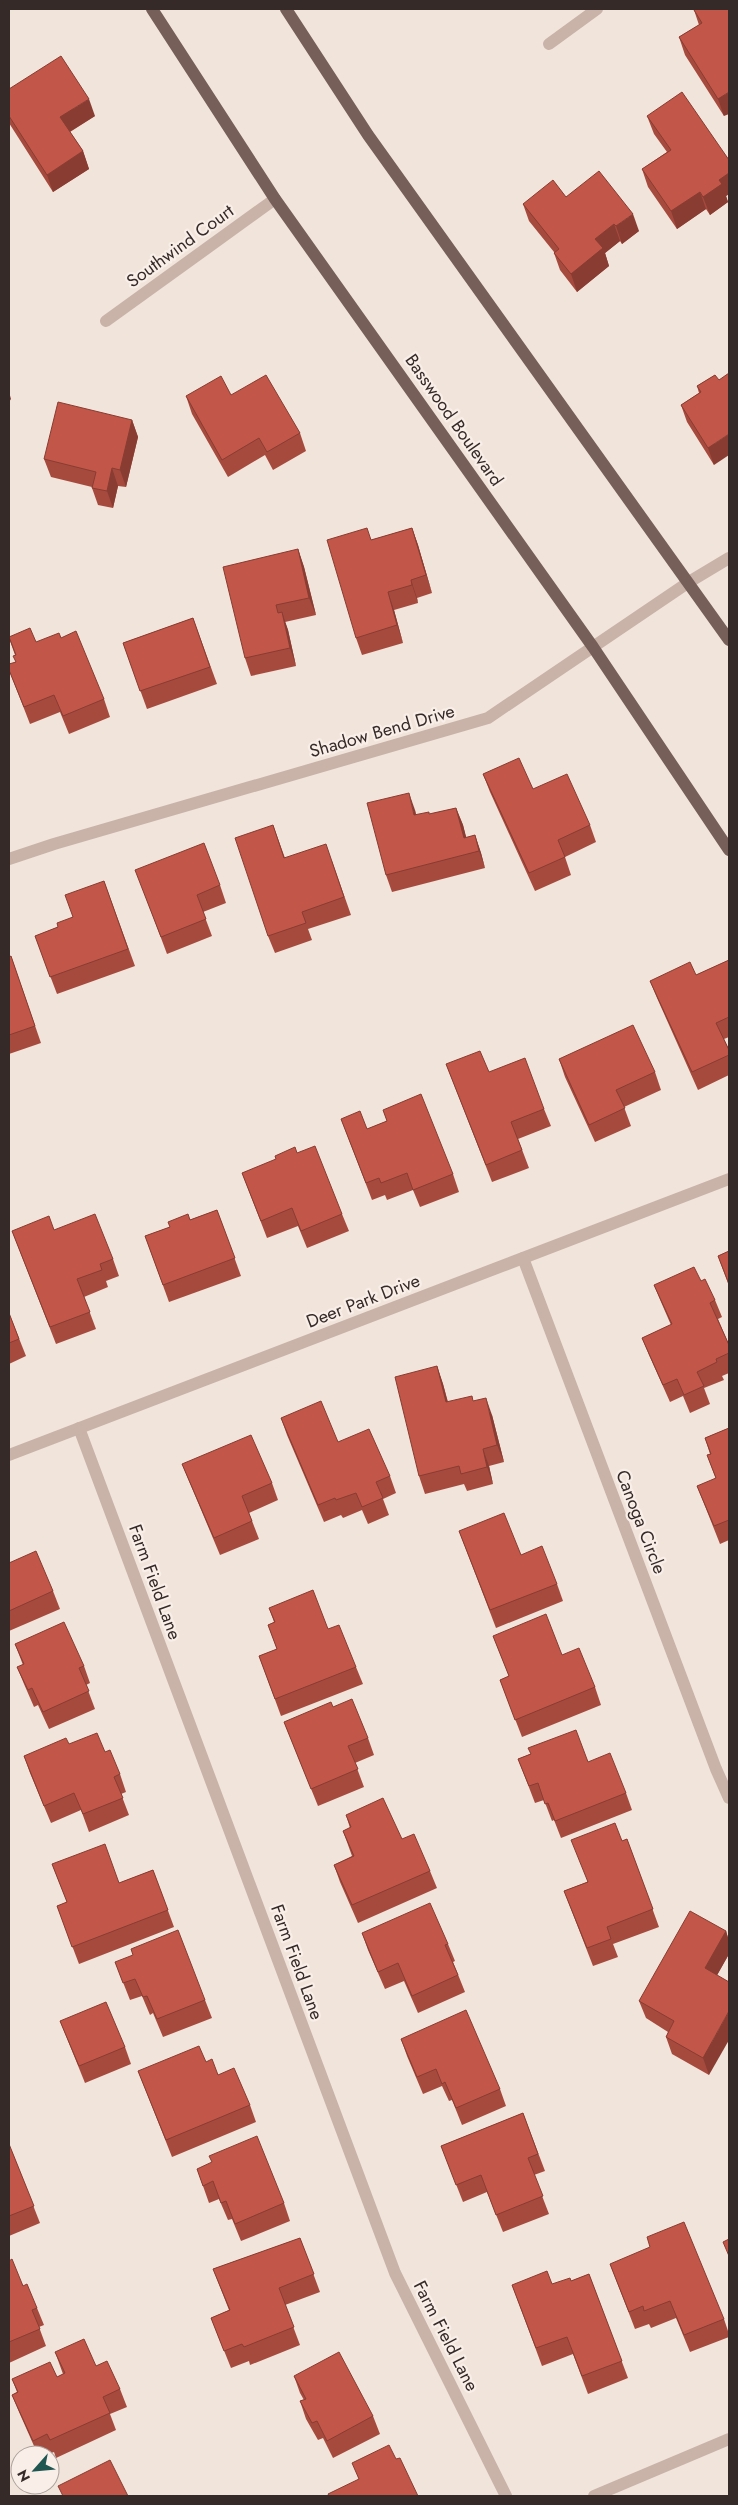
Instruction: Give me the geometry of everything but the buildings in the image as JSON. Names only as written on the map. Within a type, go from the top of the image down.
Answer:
[{"type":"main road","name":"Basswood Boulevard","points":[[152,9],[275,199],[592,647],[729,850]]},
{"type":"main road","points":[[286,9],[368,135],[729,640]]},
{"type":"street","points":[[549,44],[597,9]]},
{"type":"street","name":"Southwind Court","points":[[106,321],[275,199]]},
{"type":"street","name":"Shadow Bend Drive","points":[[9,859],[54,844],[488,718],[689,582],[729,558]]},
{"type":"street","name":"Deer Park Drive","points":[[9,1455],[729,1179]]},
{"type":"street","name":"Canoga Circle","points":[[523,1258],[716,1769],[729,1798]]},
{"type":"street","name":"Farm Field Lane","points":[[79,1428],[395,2273],[506,2496]]},
{"type":"street","points":[[594,2496],[729,2439]]}]
